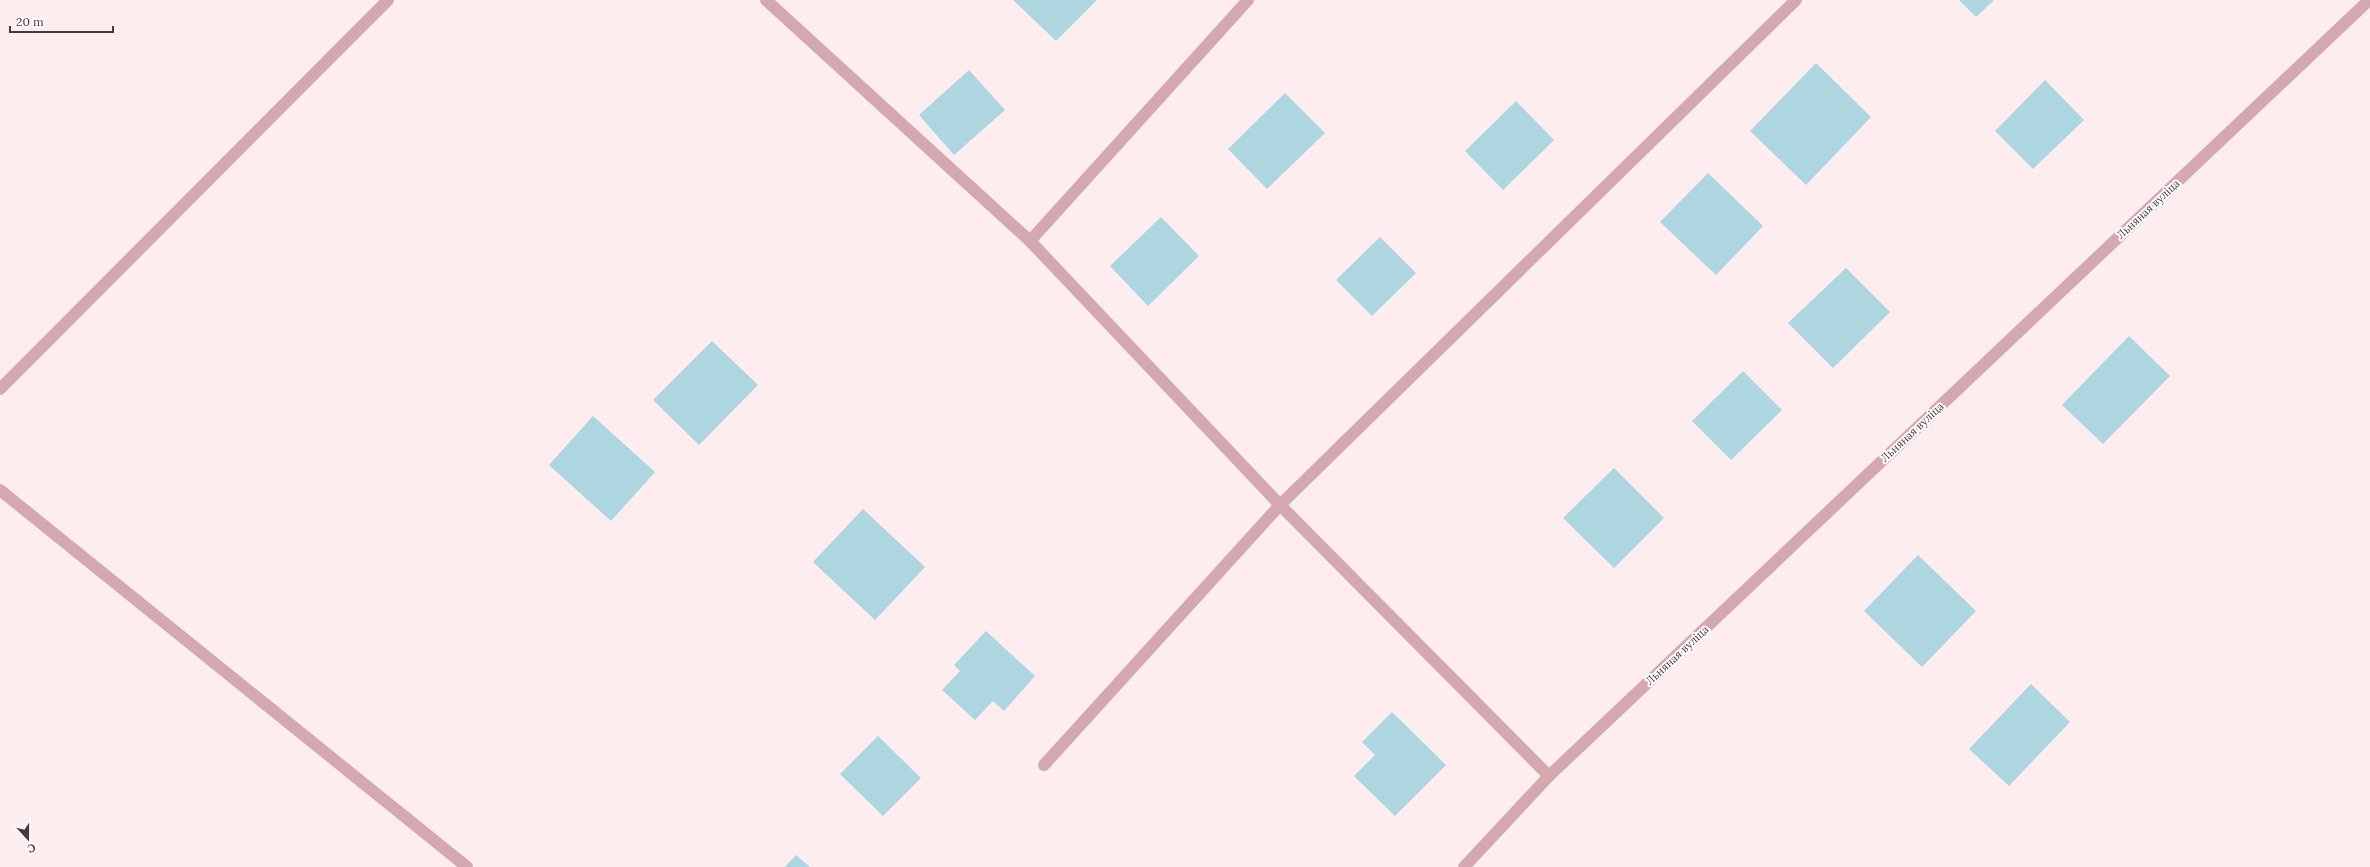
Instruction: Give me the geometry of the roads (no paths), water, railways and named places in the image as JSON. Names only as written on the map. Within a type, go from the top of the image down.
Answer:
[{"type":"street","points":[[0,389],[388,0]]},
{"type":"street","points":[[766,0],[1030,241],[1280,505],[1549,776]]},
{"type":"street","points":[[1030,241],[1248,0]]},
{"type":"street","points":[[1044,765],[1280,505],[1796,0]]},
{"type":"street","name":"Льняная вуліца","points":[[1464,867],[1549,776],[2367,2]]},
{"type":"street","points":[[0,490],[467,867]]}]
